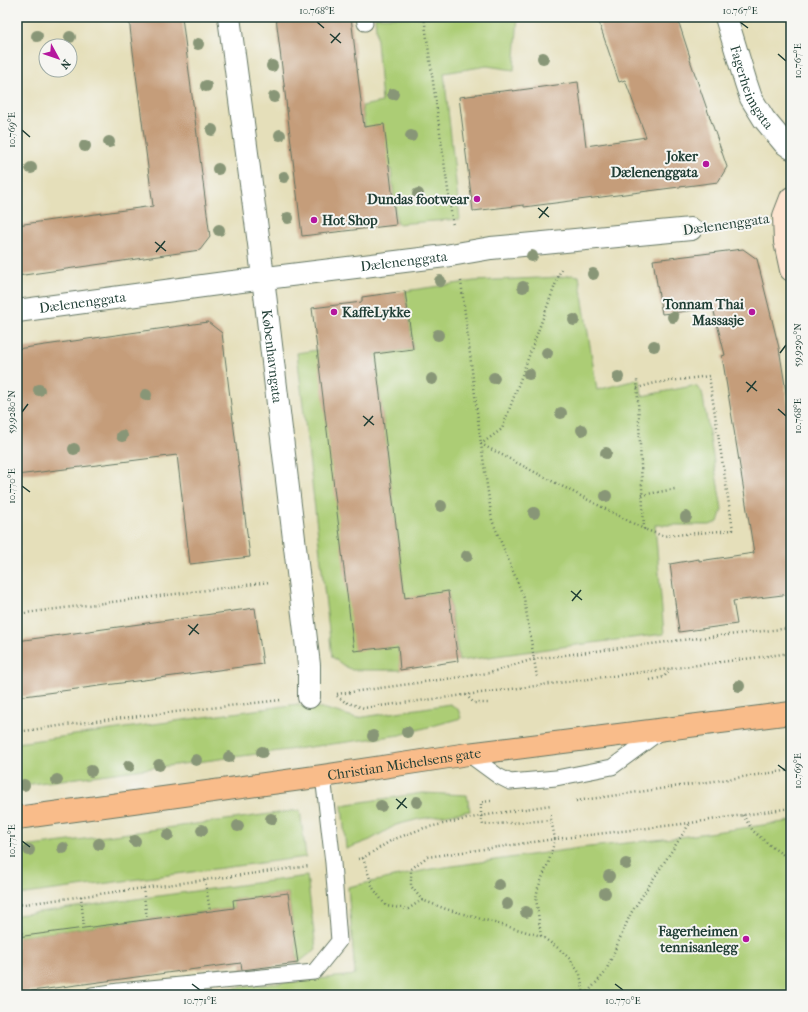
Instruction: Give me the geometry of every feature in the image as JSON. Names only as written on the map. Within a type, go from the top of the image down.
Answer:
[{"type":"main road","name":"Christian Michelsens gate","points":[[17,818],[323,776],[468,754],[791,713]]},
{"type":"street","name":"Københavngata","points":[[230,17],[298,578],[308,665],[309,697]]},
{"type":"street","name":"Fagerheimgata","points":[[726,17],[752,98],[764,119],[784,143],[791,148]]},
{"type":"street","points":[[787,207],[785,242],[791,270]]},
{"type":"street","name":"Dælenenggata","points":[[17,311],[445,256],[491,248],[691,229]]},
{"type":"lane","points":[[468,754],[498,776],[510,782],[556,778],[612,767],[662,730]]},
{"type":"lane","points":[[92,995],[314,972],[339,941],[333,863],[323,776]]},
{"type":"path","points":[[424,17],[453,230]]},
{"type":"path","name":"Dælenenggata","points":[[691,229],[787,207]]},
{"type":"path","points":[[481,444],[502,429],[562,268]]},
{"type":"path","points":[[460,275],[492,520],[524,598],[536,677]]},
{"type":"path","points":[[481,444],[644,529],[662,536],[733,530],[709,376],[638,388]]},
{"type":"path","points":[[637,380],[644,529]]},
{"type":"path","points":[[642,495],[675,489]]},
{"type":"path","points":[[17,614],[298,578]]},
{"type":"path","points":[[791,628],[534,659],[489,673],[335,695],[345,702],[364,708],[791,653]]},
{"type":"path","points":[[650,680],[664,677],[670,669]]},
{"type":"path","points":[[466,695],[474,703],[489,703]]},
{"type":"path","points":[[17,732],[87,722],[309,697]]},
{"type":"path","points":[[572,802],[791,770]]},
{"type":"path","points":[[496,800],[481,802],[481,816],[483,825],[551,820]]},
{"type":"path","points":[[422,900],[408,909],[386,906],[372,888],[363,858],[392,840],[424,828],[481,816],[557,804]]},
{"type":"path","points":[[584,995],[580,974],[570,959],[558,948],[541,936],[446,910],[422,900],[412,886],[411,869],[427,857],[555,839],[690,823],[791,808]]},
{"type":"path","points":[[541,936],[536,898],[555,839],[550,814]]},
{"type":"path","points":[[743,815],[753,831],[791,860]]},
{"type":"path","points":[[584,995],[605,973],[631,913],[690,823]]},
{"type":"path","points":[[22,936],[17,905],[312,866]]},
{"type":"path","points":[[205,880],[210,911]]},
{"type":"path","points":[[144,888],[147,920]]},
{"type":"path","points":[[80,896],[84,928]]},
{"type":"green space","points":[[375,17],[518,17],[514,70],[487,66],[444,73],[460,219],[397,224],[391,169],[371,171],[362,106],[382,102]]},
{"type":"green space","points":[[572,275],[579,276],[597,390],[640,379],[642,396],[692,386],[697,387],[702,392],[722,509],[718,522],[710,525],[655,525],[664,634],[459,661],[448,592],[418,596],[405,600],[375,354],[413,349],[405,291],[474,281],[561,277]]},
{"type":"green space","points":[[317,350],[398,646],[401,670],[352,670],[332,657],[297,353]]},
{"type":"green space","points":[[298,704],[326,709],[357,718],[450,704],[458,709],[461,718],[400,735],[17,786],[17,743]]},
{"type":"green space","points":[[422,793],[467,795],[470,811],[419,819],[396,825],[370,840],[346,849],[342,805]]},
{"type":"green space","points":[[300,810],[306,857],[17,895],[17,848]]},
{"type":"green space","points":[[791,821],[791,995],[166,995],[355,975],[348,887],[431,869],[580,848],[673,838]]},
{"type":"green space","points":[[307,876],[316,949],[298,963],[288,893],[233,900],[234,908],[17,937],[17,915]]},
{"type":"building","points":[[129,17],[182,17],[210,237],[200,250],[17,276],[17,225],[153,206]]},
{"type":"building","points":[[276,17],[351,17],[364,127],[384,124],[396,225],[302,236]]},
{"type":"building","points":[[597,17],[677,17],[689,57],[727,167],[718,182],[524,207],[524,205],[473,211],[459,97],[578,82],[586,146],[646,137],[625,80],[619,82]]},
{"type":"building","points":[[743,249],[757,259],[779,348],[791,423],[791,594],[733,601],[737,624],[679,632],[670,564],[754,553],[722,356],[725,355],[713,308],[662,314],[653,260]]},
{"type":"building","points":[[405,291],[413,349],[375,354],[405,598],[448,591],[458,661],[400,670],[398,646],[354,651],[312,308],[362,302],[362,297]]},
{"type":"building","points":[[208,322],[222,333],[250,557],[190,564],[177,455],[17,475],[17,349]]},
{"type":"building","points":[[255,608],[263,664],[17,697],[17,641]]},
{"type":"building","points":[[288,893],[298,963],[242,970],[241,963],[17,993],[17,937],[234,908],[233,900]]},
{"type":"place","name":"Joker Dælenenggata","points":[[706,164]]},
{"type":"place","name":"Dundas footwear","points":[[477,199]]},
{"type":"place","name":"Hot Shop","points":[[314,220]]},
{"type":"place","name":"KaffeLykke","points":[[334,312]]},
{"type":"place","name":"Tonnam Thai Massasje","points":[[752,312]]},
{"type":"place","name":"Fagerheimen tennisanlegg","points":[[746,939]]}]
